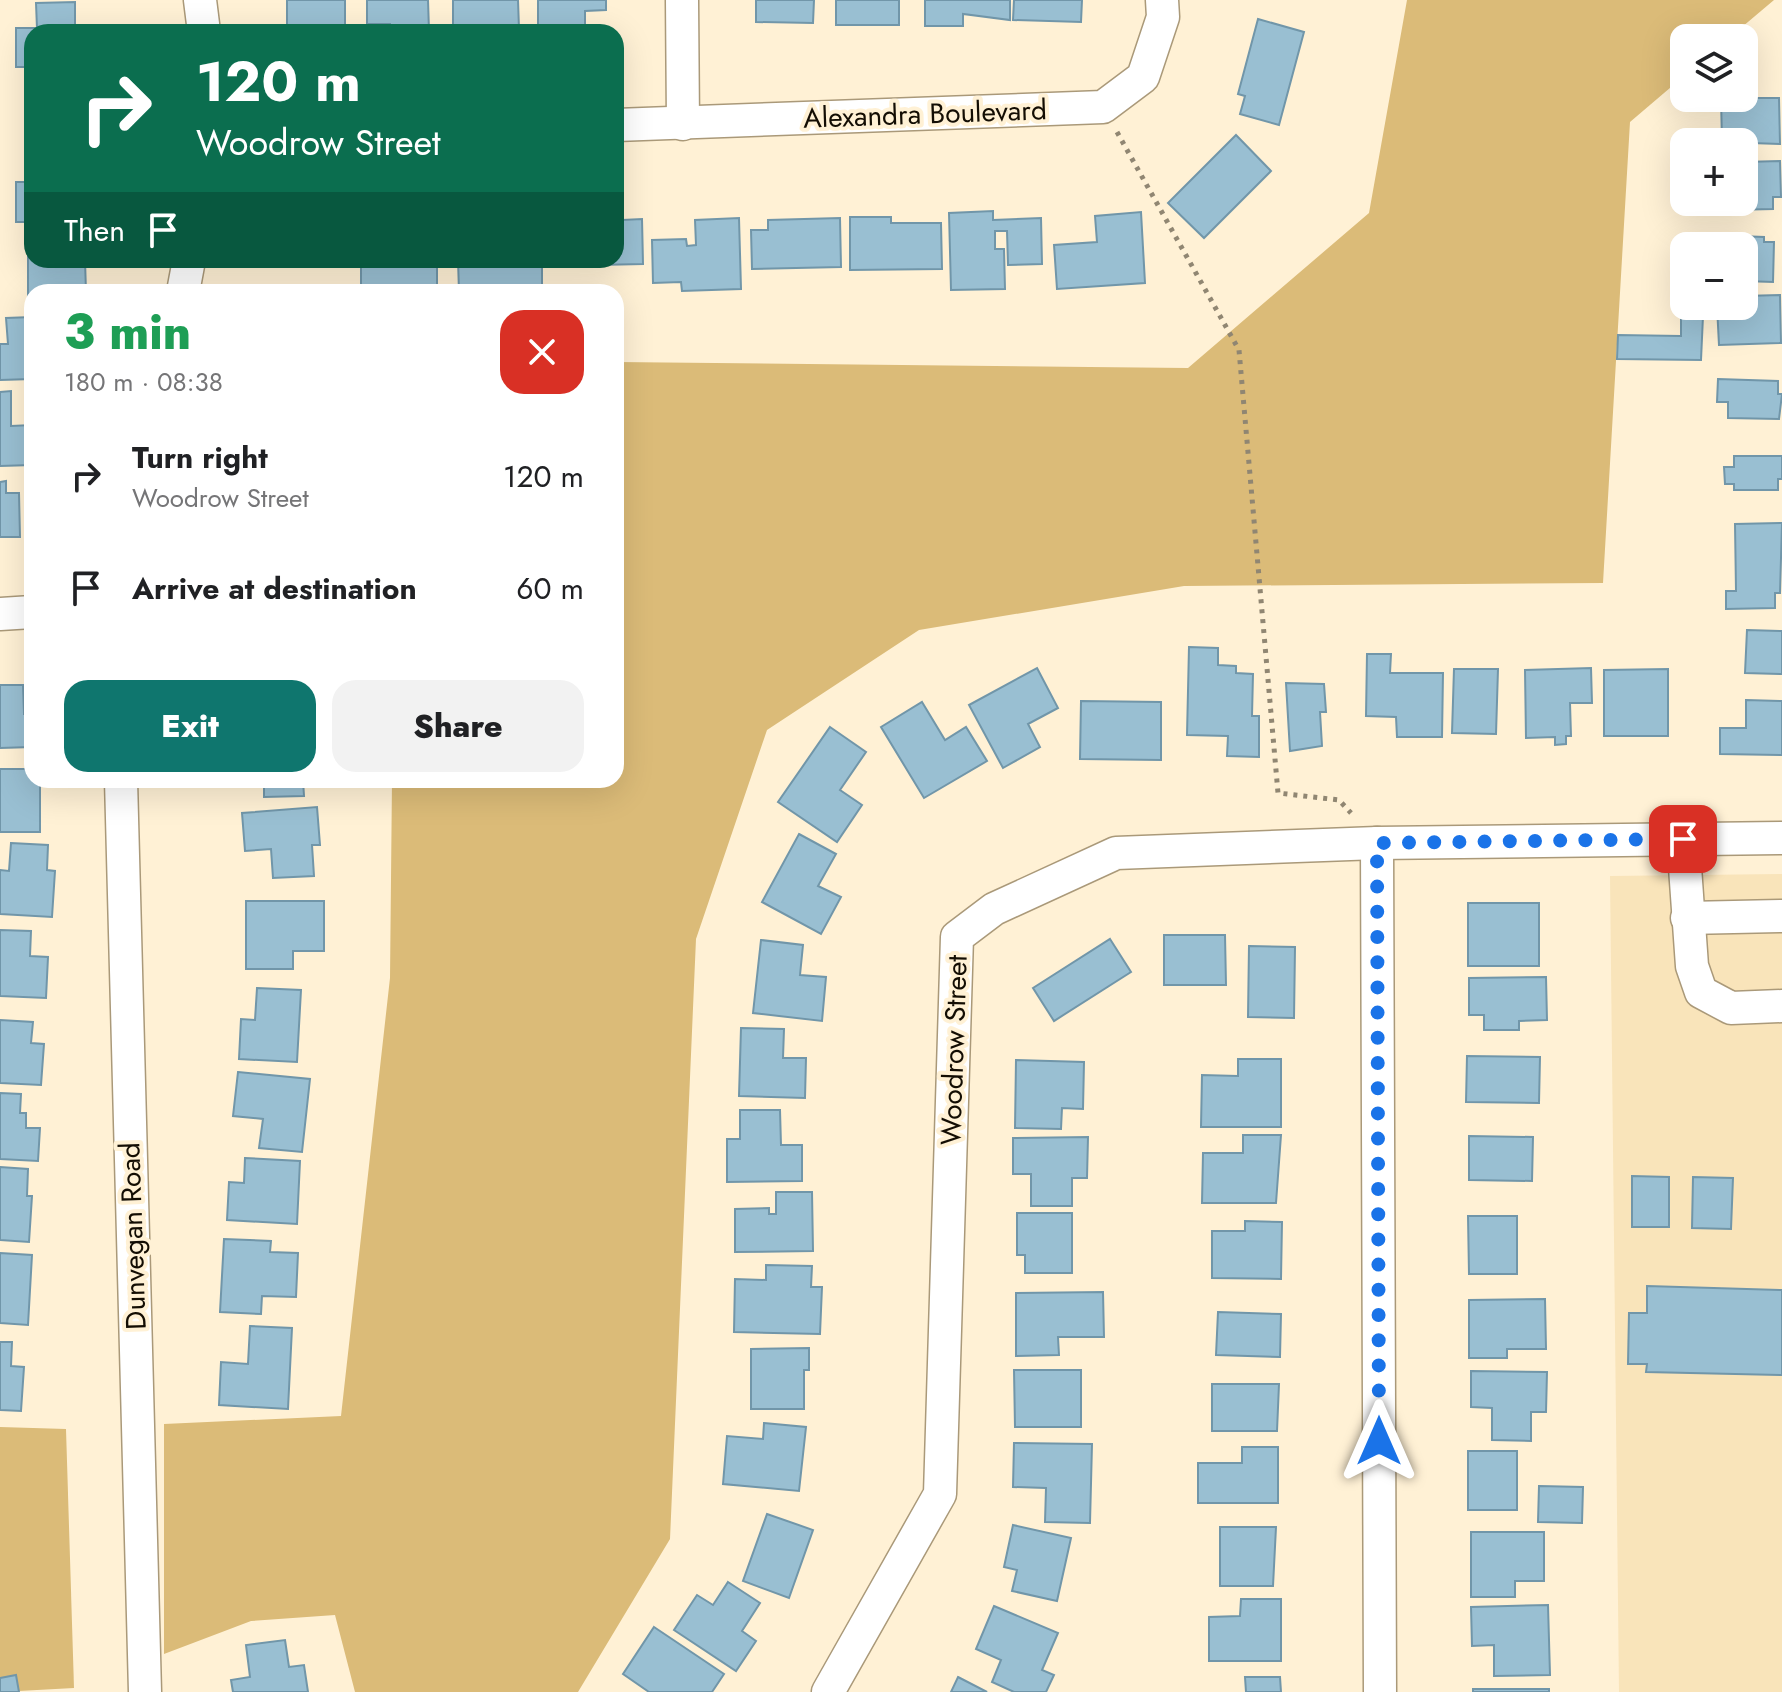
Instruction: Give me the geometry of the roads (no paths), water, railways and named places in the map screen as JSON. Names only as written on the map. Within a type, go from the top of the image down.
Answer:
[{"type":"street","points":[[200,0],[203,24]]},
{"type":"street","points":[[682,0],[683,124]]},
{"type":"street","name":"Alexandra Boulevard","points":[[624,125],[1103,107],[1143,77],[1163,17],[1162,0]]},
{"type":"street","points":[[0,614],[24,612]]},
{"type":"street","name":"Dunvegan Road","points":[[121,788],[145,1692]]},
{"type":"street","name":"Woodrow Street","points":[[828,1692],[940,1494],[957,937],[994,909],[1116,853],[1377,843],[1782,838]]},
{"type":"street","points":[[1683,839],[1692,966],[1701,992],[1731,1008],[1782,1006]]},
{"type":"street","points":[[1377,843],[1380,1692]]},
{"type":"street","points":[[1687,918],[1782,916]]}]
